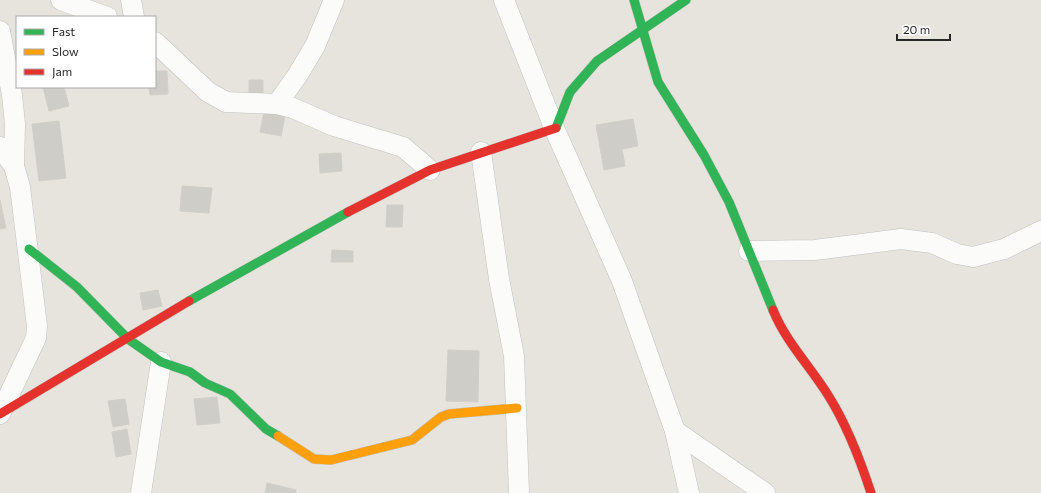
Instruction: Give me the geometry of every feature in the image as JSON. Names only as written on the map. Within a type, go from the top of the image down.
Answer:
[{"type":"street","points":[[61,0],[104,16]]},
{"type":"street","points":[[131,0],[134,16]]},
{"type":"street","points":[[277,104],[297,76],[315,46],[334,0]]},
{"type":"street","points":[[504,0],[554,130],[622,281],[675,431],[689,493]]},
{"type":"street","points":[[634,0],[658,82],[664,95],[693,137],[718,179],[750,251],[779,325],[788,340],[819,381],[837,410],[854,448],[871,493]]},
{"type":"street","points":[[554,130],[570,92],[584,74],[597,61],[686,0]]},
{"type":"street","points":[[0,31],[12,95],[15,124],[14,166],[20,187],[37,316],[36,338],[0,414]]},
{"type":"street","points":[[156,43],[208,92],[217,98],[235,103],[277,104],[293,108],[340,128],[403,147],[430,170]]},
{"type":"street","points":[[0,414],[210,289],[312,231],[430,170],[481,152],[554,130]]},
{"type":"street","points":[[0,147],[14,166]]},
{"type":"street","points":[[481,152],[499,279],[514,356],[519,493]]},
{"type":"street","points":[[750,251],[815,250],[901,239],[932,243],[957,254],[974,257],[1004,250],[1041,231]]},
{"type":"street","points":[[29,249],[77,287],[128,339],[161,362],[190,372],[205,383],[230,394],[244,405],[266,429],[314,459],[331,460],[412,440],[441,417],[449,414],[517,408]]},
{"type":"street","points":[[141,493],[161,362]]},
{"type":"street","points":[[675,431],[764,493]]},
{"type":"building","points":[[156,71],[167,71],[168,94],[150,95],[149,88],[156,88]]},
{"type":"building","points":[[249,80],[263,80],[263,98],[249,97]]},
{"type":"building","points":[[43,88],[64,88],[69,106],[49,111]]},
{"type":"building","points":[[264,112],[285,116],[281,136],[260,132]]},
{"type":"building","points":[[633,119],[638,146],[622,149],[625,166],[604,170],[596,125]]},
{"type":"building","points":[[59,121],[66,178],[39,181],[32,124]]},
{"type":"building","points":[[341,153],[342,171],[320,173],[319,154]]},
{"type":"building","points":[[182,186],[212,188],[209,213],[180,211]]},
{"type":"building","points":[[0,200],[6,228],[0,229]]},
{"type":"building","points":[[387,205],[403,205],[402,227],[386,227]]},
{"type":"building","points":[[332,250],[353,251],[353,262],[331,262]]},
{"type":"building","points":[[158,290],[162,306],[143,310],[140,293]]},
{"type":"building","points":[[448,350],[479,351],[478,402],[446,401]]},
{"type":"building","points":[[217,397],[220,423],[197,425],[194,399]]},
{"type":"building","points":[[125,399],[129,424],[113,427],[108,401]]},
{"type":"building","points":[[127,429],[131,454],[116,457],[112,432]]},
{"type":"building","points":[[267,483],[296,490],[296,493],[265,493]]},
{"type":"traffic: fast","points":[[634,0],[658,82],[704,155],[729,202],[773,310]]},
{"type":"traffic: fast","points":[[556,128],[570,92],[597,61],[686,0]]},
{"type":"traffic: fast","points":[[189,301],[348,212]]},
{"type":"traffic: fast","points":[[29,249],[77,287],[128,339],[161,362],[190,372],[205,383],[230,394],[266,429],[278,436]]},
{"type":"traffic: slow","points":[[278,436],[314,459],[331,460],[412,440],[441,417],[449,414],[517,408]]},
{"type":"traffic: jam","points":[[348,212],[430,170],[556,128]]},
{"type":"traffic: jam","points":[[0,414],[189,301]]},
{"type":"traffic: jam","points":[[773,310],[785,333],[835,406],[858,455],[871,493]]}]
